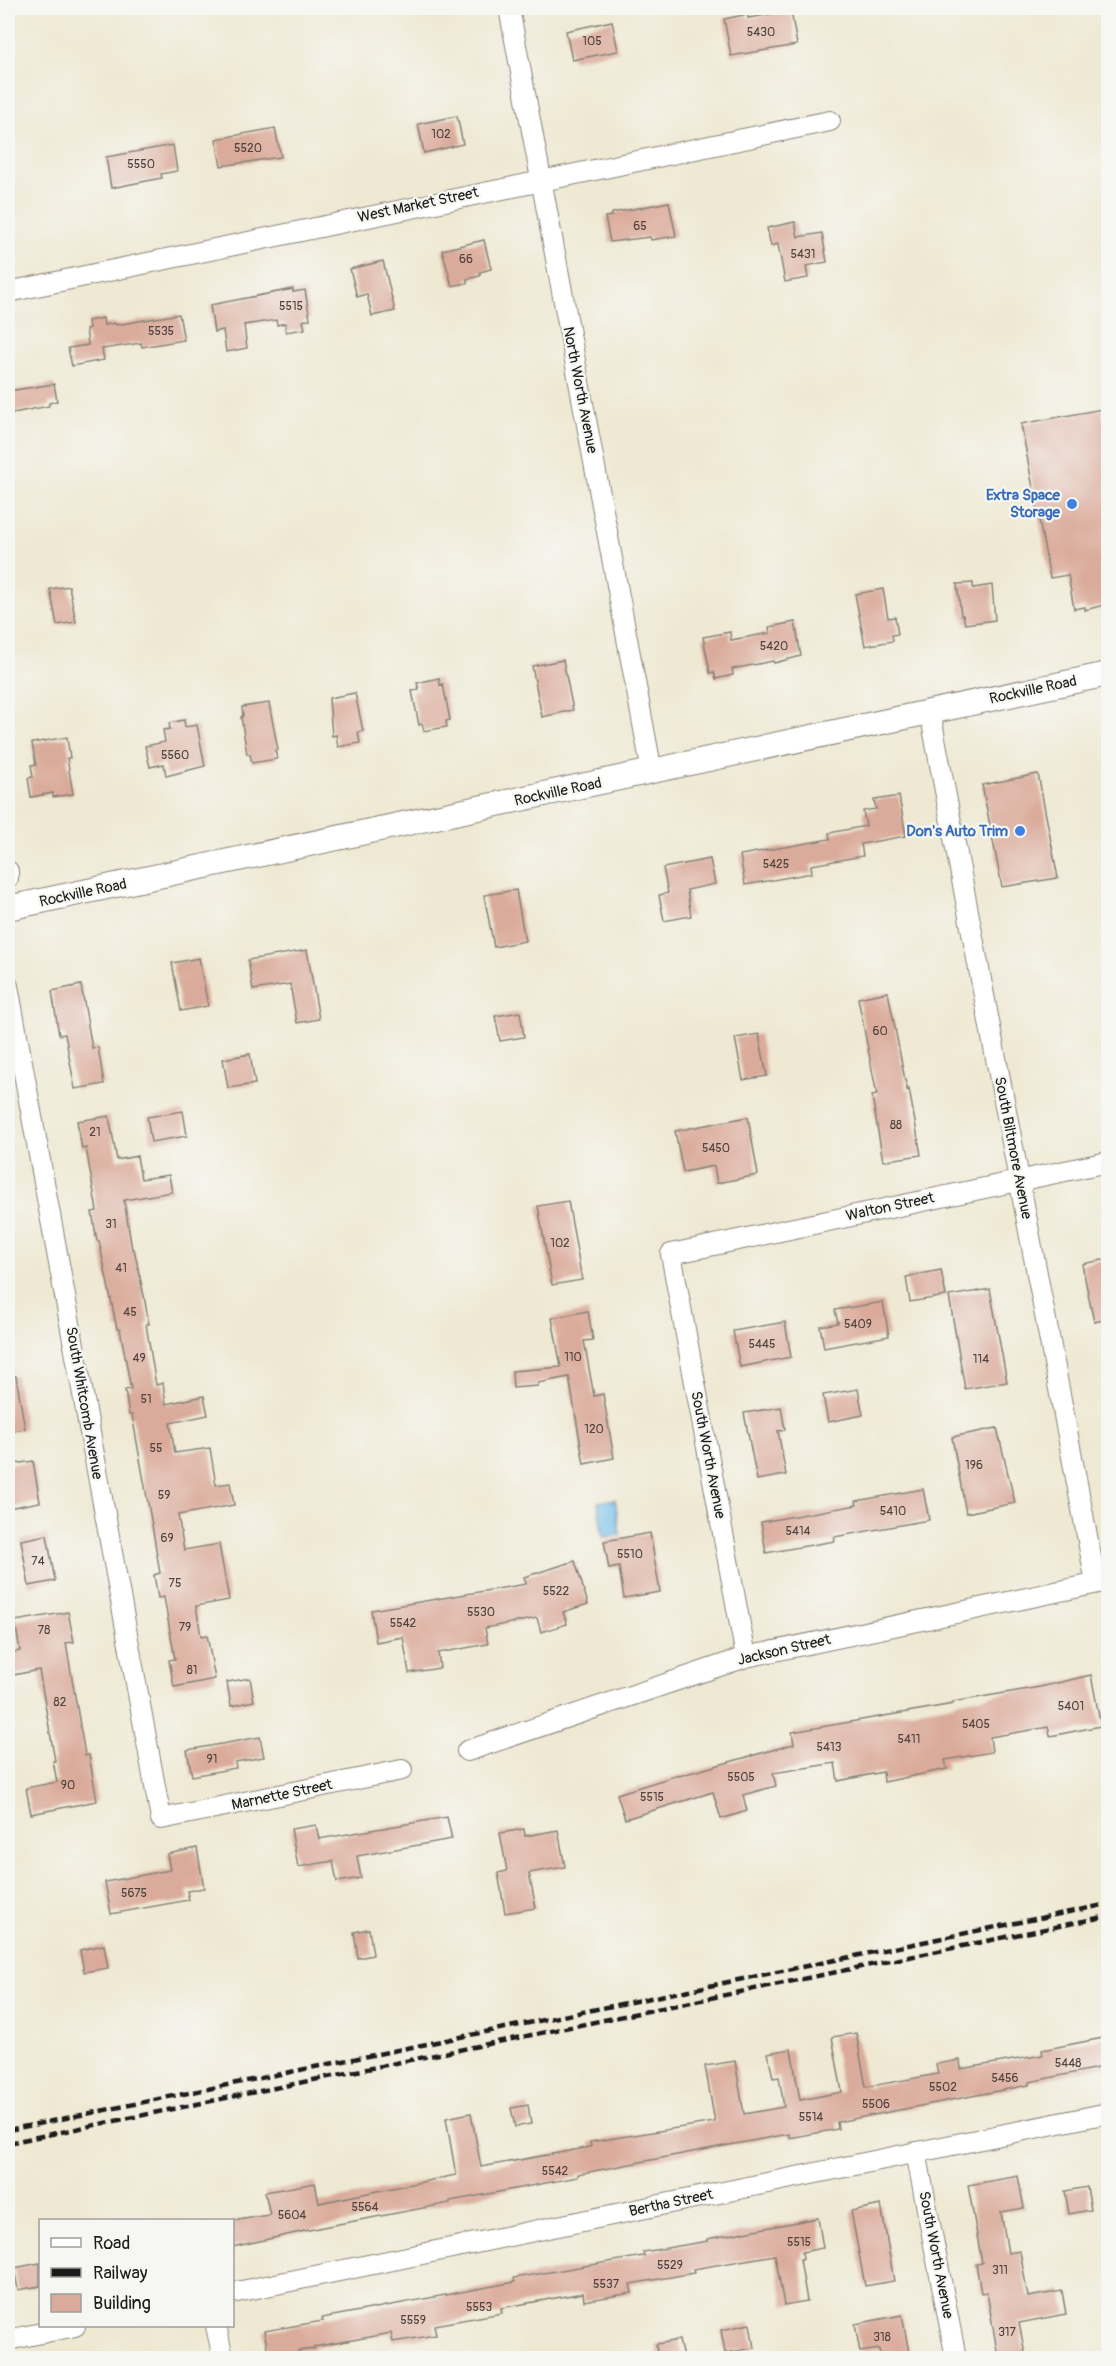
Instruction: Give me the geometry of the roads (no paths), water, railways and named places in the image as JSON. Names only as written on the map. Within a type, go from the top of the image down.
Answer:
[{"type":"main road","name":"Rockville Road","points":[[8,908],[1108,674]]},
{"type":"street","name":"North Worth Avenue","points":[[509,8],[652,772]]},
{"type":"street","name":"West Market Street","points":[[8,292],[830,121]]},
{"type":"street","name":"South Biltmore Avenue","points":[[930,712],[1019,1180],[1102,1582]]},
{"type":"street","points":[[8,871],[8,878]]},
{"type":"street","name":"South Whitcomb Avenue","points":[[8,986],[161,1819]]},
{"type":"street","name":"Walton Street","points":[[671,1254],[1108,1161]]},
{"type":"street","name":"South Worth Avenue","points":[[671,1254],[746,1657]]},
{"type":"street","name":"Jackson Street","points":[[467,1751],[746,1657],[1102,1582]]},
{"type":"street","name":"Marnette Street","points":[[161,1819],[402,1770]]},
{"type":"street","name":"Bertha Street","points":[[234,2293],[1108,2113]]},
{"type":"street","name":"South Worth Avenue","points":[[916,2152],[956,2358]]},
{"type":"street","points":[[8,2340],[66,2327]]},
{"type":"street","points":[[216,2327],[223,2358]]},
{"type":"water","points":[[615,1499],[620,1535],[603,1537],[598,1502]]},
{"type":"railway","points":[[8,2130],[1108,1904]]},
{"type":"railway","points":[[8,2143],[1108,1916]]},
{"type":"place","name":"Extra Space Storage","points":[[1072,504]]},
{"type":"place","name":"Don's Auto Trim","points":[[1020,831]]}]
